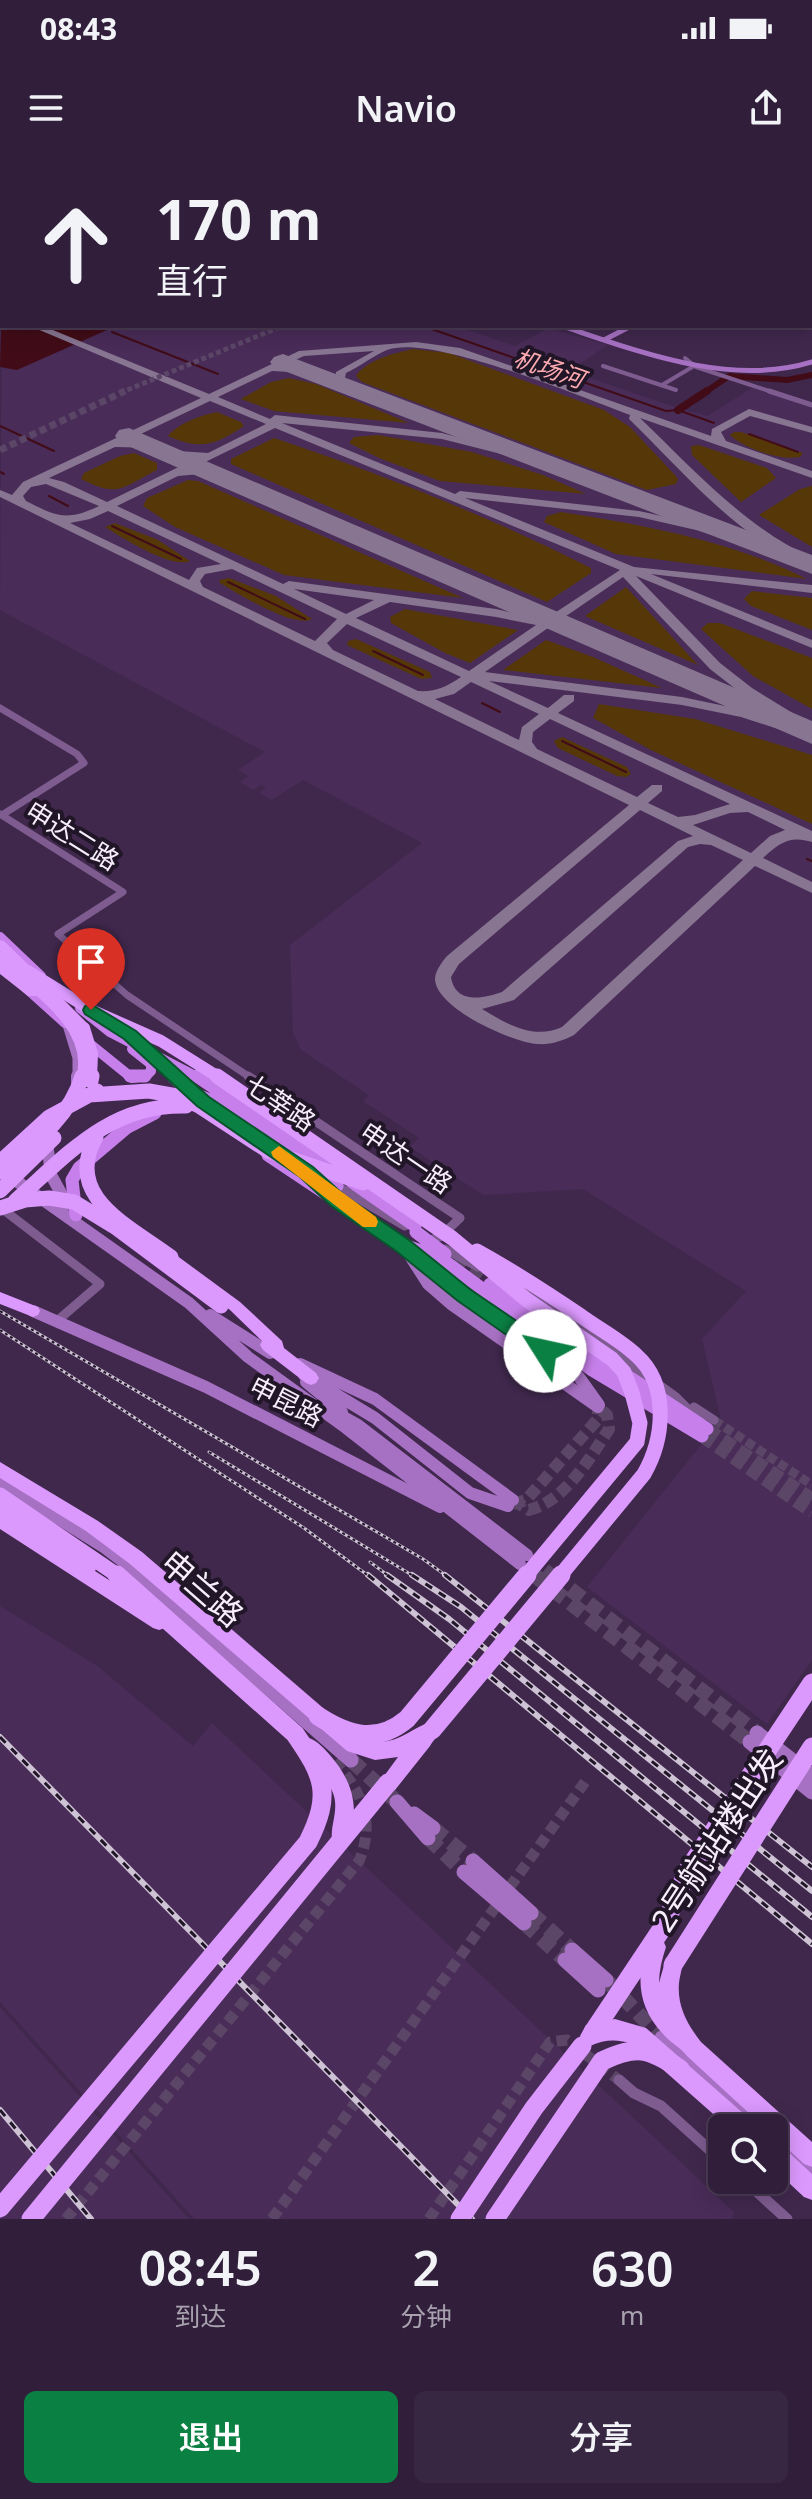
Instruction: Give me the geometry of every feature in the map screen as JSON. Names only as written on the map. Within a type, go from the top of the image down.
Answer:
[{"type":"highway","points":[[0,944],[84,1028],[94,1061],[82,1104],[70,1122],[0,1191]]},
{"type":"highway","points":[[0,957],[73,1027],[82,1047],[84,1067],[79,1090],[61,1120],[0,1170]]},
{"type":"highway","points":[[0,969],[32,993]]},
{"type":"highway","points":[[28,971],[130,1035],[203,1102]]},
{"type":"highway","points":[[31,2219],[644,1474],[659,1447],[662,1427],[651,1378],[638,1356],[529,1280],[390,1195],[187,1056],[91,1010]]},
{"type":"highway","points":[[3,1155],[49,1117],[89,1095],[119,1085],[153,1084],[181,1091],[268,1144]]},
{"type":"highway","points":[[89,1095],[149,1091],[177,1096],[268,1151],[351,1178],[390,1195]]},
{"type":"highway","points":[[0,1210],[100,1130],[130,1111],[149,1105],[190,1107],[212,1116]]},
{"type":"highway","points":[[100,1130],[87,1151],[84,1169],[87,1187],[99,1201],[235,1306],[277,1346]]},
{"type":"highway","points":[[0,1183],[43,1148]]},
{"type":"highway","points":[[0,1210],[25,1200],[49,1198],[74,1202],[115,1227],[311,1378]]},
{"type":"highway","points":[[318,1716],[357,1736],[371,1738],[396,1730],[624,1458],[637,1442],[640,1432],[632,1393],[618,1365],[527,1300],[450,1234]]},
{"type":"highway","points":[[0,1298],[33,1311]]},
{"type":"highway","points":[[255,1334],[277,1346]]},
{"type":"highway","points":[[0,1469],[92,1526],[136,1558],[345,1740],[372,1751],[405,1748],[432,1730]]},
{"type":"highway","points":[[0,1495],[127,1581],[326,1764],[344,1790],[347,1813],[345,1825],[330,1853]]},
{"type":"highway","points":[[0,1507],[127,1589]]},
{"type":"highway","points":[[0,1520],[216,1660]]},
{"type":"highway","points":[[812,1683],[688,1870],[652,1957],[648,1993],[657,2014],[812,2156]]},
{"type":"highway","points":[[0,2208],[314,1832],[322,1808],[321,1780],[311,1755],[295,1734]]},
{"type":"highway","name":"2号航站楼出发","points":[[694,2049],[682,2034],[669,2005],[669,1978],[673,1965],[812,1747]]},
{"type":"highway","points":[[460,2219],[534,2108],[593,2032],[665,1924]]},
{"type":"highway","points":[[593,2032],[615,2029],[639,2035],[730,2114]]},
{"type":"highway","points":[[495,2219],[602,2061],[626,2050],[638,2050],[651,2052],[680,2069]]},
{"type":"highway","points":[[788,2167],[812,2189]]},
{"type":"main road","points":[[571,328],[660,354],[762,371],[791,369],[812,361]]},
{"type":"main road","points":[[605,339],[627,328]]},
{"type":"main road","points":[[605,339],[742,371]]},
{"type":"main road","points":[[720,376],[713,371],[719,368],[783,372],[812,361]]},
{"type":"main road","name":"七莘路","points":[[0,937],[62,994],[151,1064],[151,1071],[146,1076],[132,1078],[32,993]]},
{"type":"main road","points":[[67,1025],[77,1058],[77,1084],[71,1106],[48,1140],[47,1158],[53,1180],[76,1215],[108,1243]]},
{"type":"main road","name":"七莘路","points":[[110,1032],[189,1071],[707,1428]]},
{"type":"main road","points":[[76,1215],[72,1180],[79,1168],[126,1128],[179,1107],[211,1117],[337,1193]]},
{"type":"main road","points":[[3,1155],[21,1151],[59,1122]]},
{"type":"main road","points":[[268,1144],[337,1193],[403,1245],[464,1296],[579,1377],[598,1406],[451,1304],[428,1284],[403,1245]]},
{"type":"main road","name":"申昆路","points":[[0,1170],[108,1243],[189,1303],[248,1357],[507,1554]]},
{"type":"main road","points":[[403,1245],[439,1257],[592,1370],[707,1428]]},
{"type":"main road","name":"申昆路","points":[[189,1303],[258,1343],[294,1371],[311,1378],[375,1418],[470,1493],[511,1503],[375,1399],[304,1366],[277,1346]]},
{"type":"main road","points":[[519,1307],[707,1428]]},
{"type":"main road","name":"申昆路","points":[[33,1311],[206,1387],[443,1509],[507,1554],[524,1560],[358,1425],[314,1399],[297,1393]]},
{"type":"main road","points":[[294,1371],[358,1425]]},
{"type":"main road","name":"申兰路","points":[[0,1482],[105,1548],[159,1589],[351,1760]]},
{"type":"main road","points":[[812,1776],[754,1738],[812,1792]]},
{"type":"main road","points":[[397,1802],[431,1833]]},
{"type":"main road","points":[[468,1866],[527,1918]]},
{"type":"main road","points":[[569,1955],[602,1985]]},
{"type":"main road","points":[[662,2038],[748,2114]]},
{"type":"main road","points":[[788,2149],[812,2170]]},
{"type":"street","points":[[651,361],[660,354]]},
{"type":"street","points":[[685,358],[694,366],[720,376],[812,405]]},
{"type":"street","points":[[603,366],[676,390]]},
{"type":"street","points":[[662,385],[694,366]]},
{"type":"street","points":[[0,708],[77,754],[84,763],[1,815]]},
{"type":"street","name":"申达二路","points":[[1,815],[123,892],[58,934]]},
{"type":"street","name":"申达一路","points":[[58,934],[127,995],[460,1218],[450,1234]]},
{"type":"street","points":[[337,1193],[416,1229],[429,1240],[509,1282],[627,1360],[638,1373],[694,1410],[707,1428]]},
{"type":"street","points":[[0,1210],[100,1284],[57,1321]]},
{"type":"street","points":[[429,1240],[450,1234]]},
{"type":"street","points":[[450,1234],[445,1237],[447,1241],[487,1262],[509,1282],[607,1350]]},
{"type":"street","points":[[659,1384],[707,1428]]},
{"type":"street","points":[[619,2080],[634,2093],[661,2106],[708,2148]]},
{"type":"street","points":[[759,2194],[787,2219]]},
{"type":"shaded area","points":[[1,328],[112,328],[17,370],[0,367]]},
{"type":"shaded area","points":[[2,328],[462,328],[515,346],[549,328],[608,345],[569,371],[672,406],[707,416],[752,388],[812,408],[812,1660],[767,1724],[587,1587],[721,1420],[702,1339],[746,1291],[583,1189],[483,1195],[410,1147],[419,1138],[363,1101],[369,1095],[301,1050],[293,1033],[290,945],[422,843],[303,780],[272,800],[259,793],[266,787],[261,785],[253,790],[240,782],[248,776],[238,770],[265,752],[0,610]]},
{"type":"shaded area","points":[[413,349],[449,353],[604,410],[630,427],[674,474],[678,479],[676,484],[647,490],[362,382],[356,376],[374,361]]},
{"type":"shaded area","points":[[289,378],[316,384],[409,423],[274,411],[241,399],[271,382]]},
{"type":"shaded area","points":[[217,412],[244,426],[207,444],[189,443],[168,436],[189,421]]},
{"type":"shaded area","points":[[734,432],[803,453],[800,457],[792,458],[763,452],[736,440],[730,435]]},
{"type":"shaded area","points":[[378,435],[472,452],[543,475],[586,494],[440,481],[349,443],[354,437]]},
{"type":"shaded area","points":[[274,438],[395,481],[475,514],[554,549],[591,568],[591,573],[547,602],[231,464],[231,459]]},
{"type":"shaded area","points":[[699,445],[767,468],[776,478],[741,502],[692,455],[691,446]]},
{"type":"shaded area","points":[[134,453],[157,463],[157,470],[127,486],[112,489],[81,479],[84,473],[120,456]]},
{"type":"shaded area","points":[[188,480],[198,481],[463,598],[284,575],[175,527],[143,506],[147,498]]},
{"type":"shaded area","points":[[812,486],[812,547],[759,515],[800,489]]},
{"type":"shaded area","points":[[561,512],[687,536],[749,554],[807,579],[616,554],[544,522],[547,516]]},
{"type":"shaded area","points":[[115,523],[158,540],[190,561],[171,561],[160,557],[105,527]]},
{"type":"shaded area","points":[[229,578],[276,596],[312,619],[304,621],[279,615],[220,583],[219,580]]},
{"type":"shaded area","points":[[626,587],[698,665],[585,616]]},
{"type":"shaded area","points":[[752,591],[812,598],[812,630],[751,606],[744,599]]},
{"type":"shaded area","points":[[405,609],[518,630],[470,663],[391,623],[390,617]]},
{"type":"shaded area","points":[[708,623],[720,623],[812,658],[812,709],[753,676],[701,629]]},
{"type":"shaded area","points":[[356,639],[430,672],[432,678],[421,679],[347,645],[348,641]]},
{"type":"shaded area","points":[[546,640],[593,657],[662,688],[503,670]]},
{"type":"shaded area","points":[[599,704],[695,719],[812,755],[812,824],[651,750],[593,718]]},
{"type":"shaded area","points":[[562,737],[627,767],[631,774],[617,776],[558,748],[554,741]]},
{"type":"shaded area","points":[[0,1606],[96,1665],[193,1746],[212,1723],[708,2188],[708,2194],[715,2194],[735,2213],[731,2219],[194,2219],[0,2002]]},
{"type":"shaded area","points":[[0,2007],[189,2219],[0,2219]]},
{"type":"waterway","name":"机场河","points":[[429,328],[666,411],[678,410],[714,423]]},
{"type":"waterway","points":[[112,332],[218,374]]},
{"type":"waterway","name":"机场河","points":[[705,392],[729,376],[787,380],[812,375]]},
{"type":"waterway","name":"机场河","points":[[678,410],[705,392]]},
{"type":"waterway","points":[[0,426],[54,451]]},
{"type":"waterway","points":[[749,434],[798,452]]},
{"type":"waterway","points":[[0,472],[4,474]]},
{"type":"waterway","points":[[49,496],[68,506]]},
{"type":"waterway","points":[[112,526],[181,559]]},
{"type":"waterway","points":[[228,582],[305,619]]},
{"type":"waterway","points":[[373,651],[423,675]]},
{"type":"waterway","points":[[482,703],[500,712]]},
{"type":"waterway","points":[[562,741],[626,772]]},
{"type":"waterway","points":[[807,859],[812,861]]},
{"type":"taxiway","points":[[40,328],[209,397]]},
{"type":"taxiway","points":[[209,397],[302,353],[416,345],[457,350],[812,475]]},
{"type":"taxiway","points":[[349,388],[340,379],[341,372],[381,351]]},
{"type":"taxiway","points":[[275,369],[305,371]]},
{"type":"taxiway","points":[[37,480],[209,397]]},
{"type":"taxiway","points":[[209,397],[274,424]]},
{"type":"taxiway","points":[[722,443],[717,439],[716,431],[749,412],[812,430]]},
{"type":"taxiway","points":[[633,417],[739,519],[783,549],[812,563]]},
{"type":"taxiway","points":[[275,418],[442,436],[540,461]]},
{"type":"taxiway","points":[[274,424],[278,422]]},
{"type":"taxiway","points":[[108,506],[274,424]]},
{"type":"taxiway","points":[[274,424],[633,571]]},
{"type":"taxiway","points":[[117,444],[153,446]]},
{"type":"taxiway","points":[[168,452],[183,456],[204,455]]},
{"type":"taxiway","points":[[180,473],[200,471],[221,476]]},
{"type":"taxiway","points":[[21,503],[17,496],[27,484],[46,481],[60,484],[108,506]]},
{"type":"taxiway","points":[[0,493],[638,804]]},
{"type":"taxiway","points":[[460,494],[639,514],[699,527],[764,547]]},
{"type":"taxiway","points":[[58,521],[86,517],[108,506]]},
{"type":"taxiway","points":[[108,506],[347,619]]},
{"type":"taxiway","points":[[198,589],[194,581],[201,571],[231,566]]},
{"type":"taxiway","points":[[633,571],[638,570]]},
{"type":"taxiway","points":[[648,570],[812,589]]},
{"type":"taxiway","points":[[546,624],[611,579],[633,571]]},
{"type":"taxiway","points":[[633,571],[812,644]]},
{"type":"taxiway","points":[[626,573],[715,666],[747,691],[799,723]]},
{"type":"taxiway","points":[[289,585],[496,613],[546,624]]},
{"type":"taxiway","points":[[347,619],[385,601]]},
{"type":"taxiway","points":[[328,652],[320,643],[323,637],[347,619]]},
{"type":"taxiway","points":[[347,619],[470,676]]},
{"type":"taxiway","points":[[470,676],[546,624]]},
{"type":"taxiway","points":[[546,624],[619,649]]},
{"type":"taxiway","points":[[417,695],[433,696],[449,691],[470,676]]},
{"type":"taxiway","points":[[470,676],[549,713]]},
{"type":"taxiway","points":[[484,676],[682,701],[744,714],[812,736]]},
{"type":"taxiway","points":[[549,713],[569,698]]},
{"type":"taxiway","points":[[532,751],[525,742],[527,730],[549,713]]},
{"type":"taxiway","points":[[549,713],[812,837]]},
{"type":"taxiway","points":[[638,804],[657,788]]},
{"type":"taxiway","points":[[638,804],[753,859]]},
{"type":"taxiway","points":[[638,804],[453,960],[443,977],[451,996],[492,1022],[524,1036],[554,1037],[568,1031],[753,859]]},
{"type":"taxiway","points":[[680,821],[738,807],[747,808]]},
{"type":"taxiway","points":[[753,859],[775,839],[788,834],[802,834]]},
{"type":"taxiway","points":[[465,1003],[490,1003],[508,996],[683,844],[699,839],[712,840]]},
{"type":"taxiway","points":[[753,859],[812,888]]},
{"type":"runway","points":[[283,362],[812,565]]},
{"type":"runway","points":[[129,436],[812,734]]},
{"type":"tunnel","points":[[120,393],[277,328]]},
{"type":"tunnel","points":[[0,450],[125,391]]},
{"type":"tunnel","points":[[456,1257],[498,1290]]},
{"type":"tunnel","points":[[517,1503],[529,1510],[542,1505],[554,1498],[575,1477],[609,1429],[607,1415],[599,1408]]},
{"type":"tunnel","points":[[517,1503],[526,1500],[597,1420],[599,1408]]},
{"type":"tunnel","points":[[714,1420],[812,1485]]},
{"type":"tunnel","points":[[707,1429],[812,1499]]},
{"type":"tunnel","points":[[702,1436],[812,1512]]},
{"type":"tunnel","points":[[513,1500],[517,1503]]},
{"type":"tunnel","points":[[513,1504],[517,1503]]},
{"type":"tunnel","points":[[531,1558],[555,1577]]},
{"type":"tunnel","points":[[527,1569],[537,1577]]},
{"type":"tunnel","points":[[534,1575],[750,1742]]},
{"type":"tunnel","points":[[552,1575],[757,1733]]},
{"type":"tunnel","points":[[66,2219],[359,1861],[366,1832],[363,1806],[358,1793],[331,1759]]},
{"type":"tunnel","points":[[351,1760],[397,1802]]},
{"type":"tunnel","points":[[272,2219],[585,1782]]},
{"type":"tunnel","points":[[433,1828],[473,1861]]},
{"type":"tunnel","points":[[428,1838],[464,1872]]},
{"type":"tunnel","points":[[531,1913],[572,1950]]},
{"type":"tunnel","points":[[524,1923],[565,1960]]},
{"type":"tunnel","points":[[606,1980],[662,2038]]},
{"type":"tunnel","points":[[429,2219],[550,2042],[567,2040],[619,2080]]},
{"type":"railway","points":[[0,1311],[423,1559],[448,1577]]},
{"type":"railway","points":[[0,1330],[304,1528],[370,1577]]},
{"type":"railway","points":[[209,1452],[415,1577]]},
{"type":"railway","points":[[370,1562],[390,1577]]},
{"type":"railway","points":[[368,1575],[812,1944]]},
{"type":"railway","points":[[387,1575],[449,1619],[812,1917]]},
{"type":"railway","points":[[412,1575],[461,1607],[812,1891]]},
{"type":"railway","points":[[445,1575],[812,1867]]},
{"type":"railway","points":[[0,1737],[472,2219]]},
{"type":"railway","points":[[0,2110],[91,2219]]},
{"type":"slow traffic","points":[[279,1152],[369,1222]]},
{"type":"route","points":[[91,1010],[130,1035],[203,1102],[268,1144],[337,1200],[403,1245],[464,1296],[545,1351]]}]
